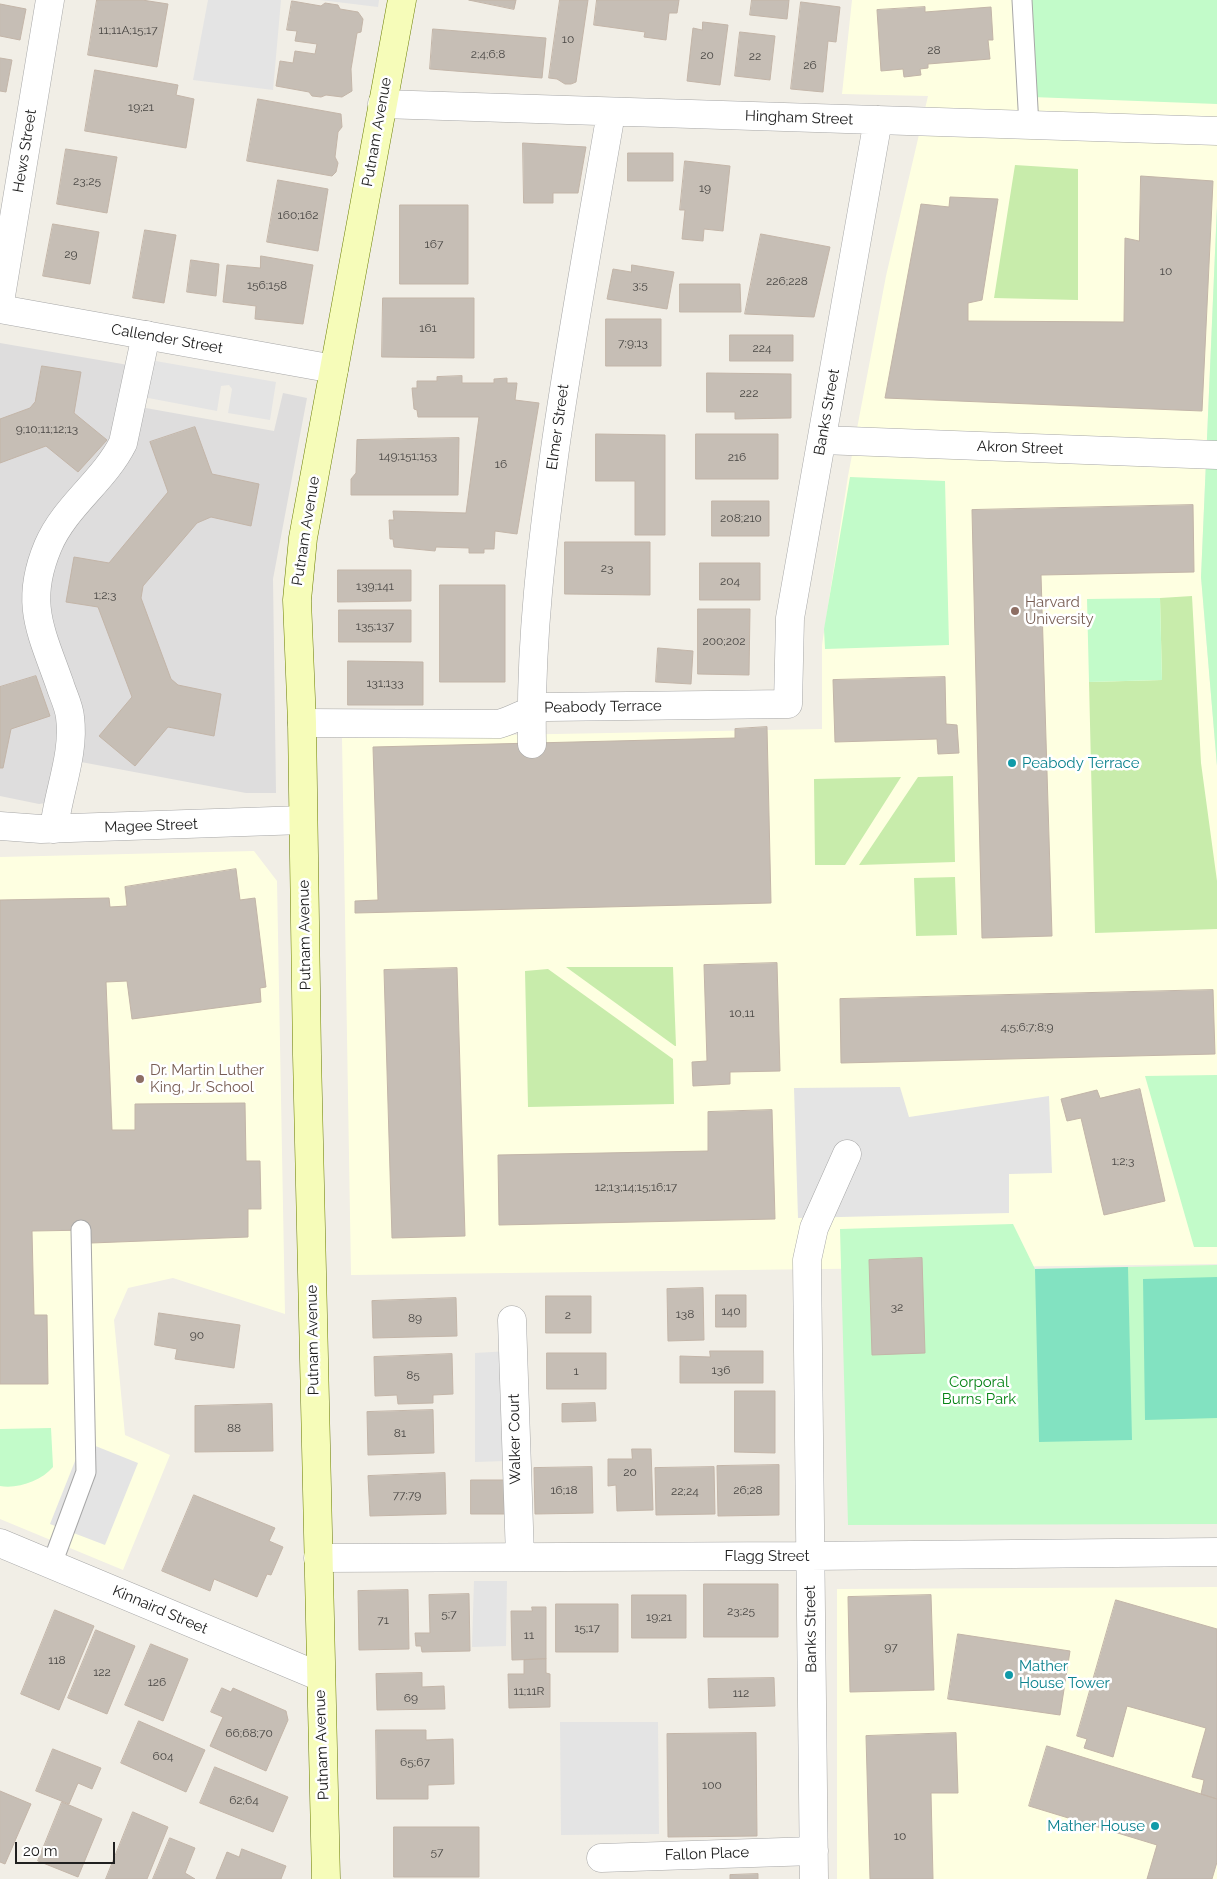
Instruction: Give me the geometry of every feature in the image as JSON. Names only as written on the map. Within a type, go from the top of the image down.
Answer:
[{"type":"main road","name":"Putnam Avenue","points":[[326,1879],[302,723],[297,600],[298,570],[402,0]]},
{"type":"street","name":"Hews Street","points":[[0,302],[50,0]]},
{"type":"street","name":"Hingham Street","points":[[382,104],[611,113],[1217,131]]},
{"type":"street","name":"Elmer Street","points":[[532,744],[533,647],[540,556],[576,308],[611,113]]},
{"type":"street","name":"Banks Street","points":[[788,704],[790,618],[878,120]]},
{"type":"street","name":"Callender Street","points":[[0,309],[334,369]]},
{"type":"street","points":[[54,829],[72,735],[70,722],[37,620],[35,592],[46,553],[55,532],[64,518],[117,456],[124,443],[146,335]]},
{"type":"street","name":"Akron Street","points":[[822,440],[1217,455]]},
{"type":"street","name":"Peabody Terrace","points":[[302,723],[500,724],[512,720],[531,709],[788,704]]},
{"type":"street","name":"Magee Street","points":[[0,826],[54,829],[303,820]]},
{"type":"street","name":"Banks Street","points":[[814,1879],[807,1260],[814,1228],[846,1154]]},
{"type":"street","name":"Walker Court","points":[[512,1320],[520,1557]]},
{"type":"street","name":"Kinnaird Street","points":[[0,1543],[321,1677]]},
{"type":"street","name":"Flagg Street","points":[[318,1558],[1217,1552]]},
{"type":"street","name":"Fallon Place","points":[[601,1858],[814,1851]]},
{"type":"lane","points":[[1022,0],[1028,126]]},
{"type":"lane","points":[[52,1564],[86,1472],[81,1230]]},
{"type":"shaded area","points":[[208,0],[281,0],[273,90],[193,80]]},
{"type":"shaded area","points":[[320,0],[379,0],[378,7]]},
{"type":"shaded area","name":"Harvard University","points":[[852,0],[1217,0],[1217,206],[1201,577],[1217,766],[1217,1264],[351,1275],[342,738],[822,729],[822,645],[848,476],[886,276],[928,96],[842,94]]},
{"type":"shaded area","points":[[0,343],[134,366],[129,405],[274,431],[283,393],[307,398],[273,579],[276,793],[246,793],[81,762],[52,802],[39,804],[0,796]]},
{"type":"shaded area","points":[[144,359],[276,382],[270,420],[228,413],[232,389],[229,385],[221,386],[217,411],[143,397]]},
{"type":"shaded area","name":"Dr. Martin Luther King, Jr. School","points":[[254,851],[277,881],[285,1314],[173,1278],[128,1288],[114,1320],[125,1435],[170,1455],[123,1570],[0,1519],[0,857]]},
{"type":"shaded area","points":[[900,1087],[909,1117],[1049,1096],[1052,1173],[1009,1174],[1009,1213],[798,1218],[794,1088]]},
{"type":"shaded area","points":[[509,1351],[506,1461],[475,1462],[475,1353]]},
{"type":"shaded area","points":[[83,1441],[138,1463],[105,1545],[50,1524]]},
{"type":"shaded area","points":[[474,1581],[507,1581],[506,1646],[472,1647]]},
{"type":"shaded area","points":[[1217,1587],[1217,1879],[837,1879],[837,1589]]},
{"type":"shaded area","points":[[560,1722],[658,1722],[659,1834],[561,1835]]},
{"type":"green space","points":[[1028,0],[1217,0],[1217,104],[1032,97]]},
{"type":"green space","points":[[1015,165],[1078,169],[1078,300],[994,298]]},
{"type":"green space","points":[[1217,206],[1217,766],[1201,577]]},
{"type":"green space","points":[[850,477],[945,481],[949,645],[825,649],[824,629]]},
{"type":"green space","points":[[1192,596],[1201,763],[1217,881],[1217,929],[1095,933],[1089,682],[1162,680],[1160,598]]},
{"type":"green space","points":[[1160,598],[1162,680],[1089,682],[1087,599]]},
{"type":"green space","points":[[953,776],[955,862],[859,865],[918,777]]},
{"type":"green space","points":[[901,777],[845,865],[815,865],[814,779]]},
{"type":"green space","points":[[955,877],[957,935],[916,936],[914,878]]},
{"type":"green space","points":[[566,967],[673,967],[676,1046],[675,1046]]},
{"type":"green space","points":[[548,969],[673,1059],[674,1104],[528,1107],[525,971]]},
{"type":"green space","points":[[1217,1075],[1217,1247],[1194,1247],[1145,1076]]},
{"type":"green space","name":"Corporal Burns Park","points":[[1013,1224],[1035,1269],[1217,1265],[1217,1524],[848,1525],[840,1229]]},
{"type":"green space","points":[[1128,1267],[1132,1440],[1039,1442],[1035,1269]]},
{"type":"green space","points":[[1217,1277],[1217,1418],[1145,1420],[1143,1279]]},
{"type":"green space","points":[[51,1428],[53,1467],[29,1483],[7,1487],[0,1486],[0,1429]]},
{"type":"building","points":[[97,0],[142,0],[168,4],[157,67],[88,55]]},
{"type":"building","points":[[469,0],[516,0],[514,9]]},
{"type":"building","points":[[560,0],[588,0],[576,82],[571,84],[565,84],[557,79],[549,78]]},
{"type":"building","points":[[597,0],[679,0],[677,13],[669,13],[666,40],[644,37],[645,32],[594,25]]},
{"type":"building","points":[[752,0],[789,0],[787,19],[750,15]]},
{"type":"building","points":[[292,1],[321,6],[325,3],[338,5],[340,9],[358,12],[363,19],[361,32],[357,33],[351,69],[352,91],[342,97],[312,96],[309,92],[276,86],[280,61],[293,63],[295,51],[315,54],[317,44],[295,41],[297,31],[287,30]]},
{"type":"building","points":[[801,2],[840,7],[836,42],[828,41],[823,92],[791,89]]},
{"type":"building","points":[[0,4],[26,9],[20,40],[0,36]]},
{"type":"building","points":[[925,7],[925,12],[991,7],[993,40],[988,40],[990,59],[928,64],[928,68],[920,69],[921,75],[904,77],[903,69],[881,71],[877,10]]},
{"type":"building","points":[[703,22],[728,25],[720,85],[687,81],[693,28],[702,30]]},
{"type":"building","points":[[433,29],[546,38],[542,78],[430,69]]},
{"type":"building","points":[[740,32],[775,36],[770,80],[735,76]]},
{"type":"building","points":[[0,58],[12,60],[6,92],[0,91]]},
{"type":"building","points":[[95,70],[178,85],[176,95],[194,99],[186,148],[85,131]]},
{"type":"building","points":[[258,99],[341,114],[342,127],[338,132],[335,157],[338,163],[336,172],[332,176],[247,161]]},
{"type":"building","points":[[523,143],[586,147],[578,193],[553,193],[553,203],[524,203]]},
{"type":"building","points":[[66,149],[117,157],[107,213],[57,204]]},
{"type":"building","points":[[628,153],[673,153],[673,181],[628,181]]},
{"type":"building","points":[[685,161],[730,166],[723,231],[704,229],[703,241],[682,239],[685,210],[680,210]]},
{"type":"building","points":[[1141,176],[1213,181],[1202,411],[885,398],[921,204],[949,207],[950,197],[998,199],[982,300],[968,303],[968,321],[1124,322],[1125,238],[1139,241]]},
{"type":"building","points":[[278,180],[328,189],[318,251],[267,242]]},
{"type":"building","points":[[400,205],[468,205],[468,284],[400,284]]},
{"type":"building","points":[[53,224],[99,232],[90,284],[43,276]]},
{"type":"building","points":[[145,230],[176,235],[164,303],[133,298]]},
{"type":"building","points":[[761,234],[830,247],[814,317],[745,314]]},
{"type":"building","points":[[261,256],[313,265],[303,324],[255,319],[256,306],[223,302],[227,265],[260,268]]},
{"type":"building","points":[[191,260],[219,264],[216,296],[187,292]]},
{"type":"building","points":[[632,265],[674,272],[667,309],[607,299],[613,269],[631,272]]},
{"type":"building","points":[[680,284],[740,284],[741,312],[680,312]]},
{"type":"building","points":[[383,298],[474,298],[474,358],[382,357]]},
{"type":"building","points":[[606,319],[661,319],[661,366],[606,366]]},
{"type":"building","points":[[730,335],[793,335],[793,361],[730,361]]},
{"type":"building","points":[[42,366],[81,372],[74,413],[107,440],[78,472],[46,446],[0,463],[0,419],[30,408],[35,402]]},
{"type":"building","points":[[707,373],[791,374],[791,418],[735,419],[735,412],[707,412]]},
{"type":"building","points":[[462,376],[462,383],[494,383],[494,379],[507,378],[507,383],[517,383],[515,400],[539,403],[517,534],[495,531],[494,549],[484,549],[484,553],[469,553],[469,548],[436,547],[435,551],[394,547],[393,539],[390,539],[389,520],[394,520],[393,511],[466,513],[479,417],[418,417],[417,410],[414,409],[412,388],[417,388],[417,381],[437,381],[437,377]]},
{"type":"building","points":[[195,427],[212,474],[259,484],[251,526],[211,517],[197,523],[143,586],[141,598],[171,679],[178,685],[221,694],[214,736],[168,727],[135,766],[99,736],[132,697],[98,607],[66,602],[74,557],[109,563],[168,492],[150,442]]},
{"type":"building","points":[[596,434],[665,435],[665,535],[635,535],[635,481],[596,481]]},
{"type":"building","points":[[696,434],[778,434],[778,479],[696,479]]},
{"type":"building","points":[[459,438],[458,495],[351,495],[351,479],[356,473],[357,440]]},
{"type":"building","points":[[712,501],[769,501],[769,536],[712,536]]},
{"type":"building","name":"Peabody Terrace","points":[[1193,505],[1194,572],[1041,575],[1052,936],[982,938],[972,510]]},
{"type":"building","points":[[565,542],[650,542],[650,595],[565,594]]},
{"type":"building","points":[[700,563],[760,563],[760,600],[700,600]]},
{"type":"building","points":[[338,570],[411,570],[411,601],[338,602]]},
{"type":"building","points":[[440,585],[505,585],[505,682],[440,682]]},
{"type":"building","points":[[698,609],[750,609],[749,675],[698,674]]},
{"type":"building","points":[[339,610],[411,610],[411,642],[339,642]]},
{"type":"building","points":[[658,648],[693,651],[691,684],[656,682]]},
{"type":"building","points":[[348,661],[423,662],[423,705],[348,705]]},
{"type":"building","points":[[36,676],[50,716],[11,729],[3,768],[0,768],[0,687]]},
{"type":"building","points":[[945,677],[946,724],[957,725],[959,753],[938,754],[937,739],[835,742],[833,680]]},
{"type":"building","points":[[767,727],[771,903],[355,913],[355,901],[378,900],[373,747],[735,738],[735,729]]},
{"type":"building","points":[[236,869],[240,900],[255,898],[266,987],[260,988],[261,1002],[132,1019],[127,981],[106,982],[112,1130],[135,1130],[135,1104],[245,1103],[246,1161],[260,1161],[261,1209],[248,1209],[248,1237],[91,1243],[90,1230],[32,1231],[34,1315],[47,1315],[48,1384],[0,1384],[0,900],[109,898],[110,907],[127,906],[125,887]]},
{"type":"building","points":[[777,963],[780,1071],[730,1072],[730,1084],[693,1086],[692,1062],[707,1061],[704,965]]},
{"type":"building","points":[[457,968],[465,1236],[392,1238],[384,970]]},
{"type":"building","points":[[1213,990],[1215,1054],[841,1063],[840,999]]},
{"type":"building","points":[[1140,1089],[1165,1201],[1104,1215],[1081,1118],[1067,1121],[1061,1099],[1097,1090],[1100,1098]]},
{"type":"building","points":[[772,1110],[775,1219],[499,1225],[498,1155],[708,1151],[708,1112]]},
{"type":"building","points":[[922,1258],[925,1353],[872,1355],[869,1260]]},
{"type":"building","points":[[703,1288],[704,1340],[668,1341],[667,1289]]},
{"type":"building","points":[[716,1295],[746,1295],[746,1327],[716,1327]]},
{"type":"building","points":[[546,1296],[591,1296],[591,1333],[546,1333]]},
{"type":"building","points":[[456,1298],[457,1336],[373,1338],[372,1301]]},
{"type":"building","points":[[159,1313],[240,1325],[234,1368],[175,1359],[177,1349],[155,1345]]},
{"type":"building","points":[[710,1351],[763,1351],[763,1383],[680,1383],[680,1356],[710,1357]]},
{"type":"building","points":[[547,1353],[606,1353],[606,1389],[547,1389]]},
{"type":"building","points":[[452,1354],[453,1394],[433,1395],[433,1403],[398,1404],[397,1395],[375,1396],[374,1357]]},
{"type":"building","points":[[735,1391],[775,1391],[775,1453],[735,1452]]},
{"type":"building","points":[[595,1403],[596,1421],[562,1422],[562,1404]]},
{"type":"building","points":[[272,1404],[273,1451],[195,1452],[195,1406]]},
{"type":"building","points":[[433,1410],[434,1453],[368,1455],[367,1412]]},
{"type":"building","points":[[632,1449],[651,1449],[653,1510],[617,1511],[616,1485],[608,1486],[608,1459],[632,1459]]},
{"type":"building","points":[[779,1465],[779,1515],[718,1516],[717,1466]]},
{"type":"building","points":[[592,1467],[593,1513],[535,1514],[534,1468]]},
{"type":"building","points":[[714,1467],[715,1514],[656,1515],[655,1468]]},
{"type":"building","points":[[445,1473],[446,1514],[370,1516],[368,1476]]},
{"type":"building","points":[[471,1480],[508,1480],[508,1514],[471,1514]]},
{"type":"building","points":[[194,1495],[275,1528],[269,1541],[283,1547],[271,1575],[267,1574],[257,1597],[214,1579],[210,1591],[162,1571]]},
{"type":"building","points":[[704,1584],[778,1584],[778,1637],[704,1637]]},
{"type":"building","points":[[408,1590],[409,1649],[359,1650],[358,1591]]},
{"type":"building","points":[[469,1594],[470,1651],[422,1652],[421,1646],[416,1646],[415,1633],[430,1633],[429,1595]]},
{"type":"building","points":[[632,1595],[686,1595],[686,1638],[632,1638]]},
{"type":"building","points":[[931,1595],[934,1690],[850,1692],[848,1597]]},
{"type":"building","points":[[1116,1600],[1217,1629],[1217,1799],[1201,1794],[1204,1780],[1192,1777],[1206,1728],[1127,1706],[1113,1757],[1084,1748],[1087,1739],[1077,1736]]},
{"type":"building","points":[[556,1604],[618,1604],[618,1652],[556,1652]]},
{"type":"building","points":[[532,1607],[546,1607],[546,1659],[512,1660],[511,1611],[532,1611]]},
{"type":"building","points":[[55,1610],[94,1626],[59,1710],[21,1694]]},
{"type":"building","points":[[96,1630],[135,1646],[107,1714],[68,1698]]},
{"type":"building","name":"Mather House Tower","points":[[958,1634],[1070,1651],[1060,1715],[948,1699]]},
{"type":"building","points":[[151,1644],[188,1659],[163,1721],[125,1705]]},
{"type":"building","points":[[546,1659],[546,1673],[550,1674],[550,1707],[509,1708],[508,1674],[524,1674],[524,1660]]},
{"type":"building","points":[[422,1673],[422,1687],[444,1686],[445,1709],[377,1710],[376,1674]]},
{"type":"building","points":[[774,1678],[775,1706],[709,1708],[708,1679]]},
{"type":"building","points":[[222,1688],[231,1692],[233,1688],[286,1711],[288,1720],[266,1771],[210,1746],[223,1717],[211,1712]]},
{"type":"building","points":[[139,1721],[205,1750],[186,1792],[121,1763]]},
{"type":"building","points":[[376,1730],[426,1730],[426,1740],[453,1739],[454,1784],[428,1785],[428,1799],[377,1799]]},
{"type":"building","points":[[756,1733],[757,1836],[668,1837],[667,1734]]},
{"type":"building","points":[[956,1733],[958,1793],[931,1793],[933,1879],[870,1879],[866,1736]]},
{"type":"building","name":"Mather House","points":[[1047,1746],[1217,1799],[1217,1862],[1212,1879],[1147,1879],[1157,1845],[1029,1806]]},
{"type":"building","points":[[53,1749],[101,1768],[92,1789],[78,1783],[69,1804],[36,1791]]},
{"type":"building","points":[[215,1767],[288,1797],[273,1832],[200,1803]]},
{"type":"building","points":[[0,1791],[31,1804],[5,1864],[0,1862]]},
{"type":"building","points":[[62,1802],[102,1819],[78,1877],[38,1861]]},
{"type":"building","points":[[133,1812],[168,1827],[147,1879],[106,1879]]},
{"type":"building","points":[[394,1827],[479,1827],[479,1877],[394,1877]]},
{"type":"building","points":[[170,1838],[195,1848],[185,1873],[195,1879],[153,1879]]},
{"type":"building","points":[[242,1849],[286,1866],[281,1879],[216,1879],[227,1852],[239,1857]]},
{"type":"building","points":[[758,1874],[758,1879],[730,1879],[730,1875]]},
{"type":"place","name":"Harvard University","points":[[1015,611]]},
{"type":"place","name":"Peabody Terrace","points":[[1012,763]]},
{"type":"place","name":"Dr. Martin Luther King, Jr. School","points":[[140,1079]]},
{"type":"place","name":"Mather House Tower","points":[[1009,1675]]},
{"type":"place","name":"Mather House","points":[[1155,1826]]}]
